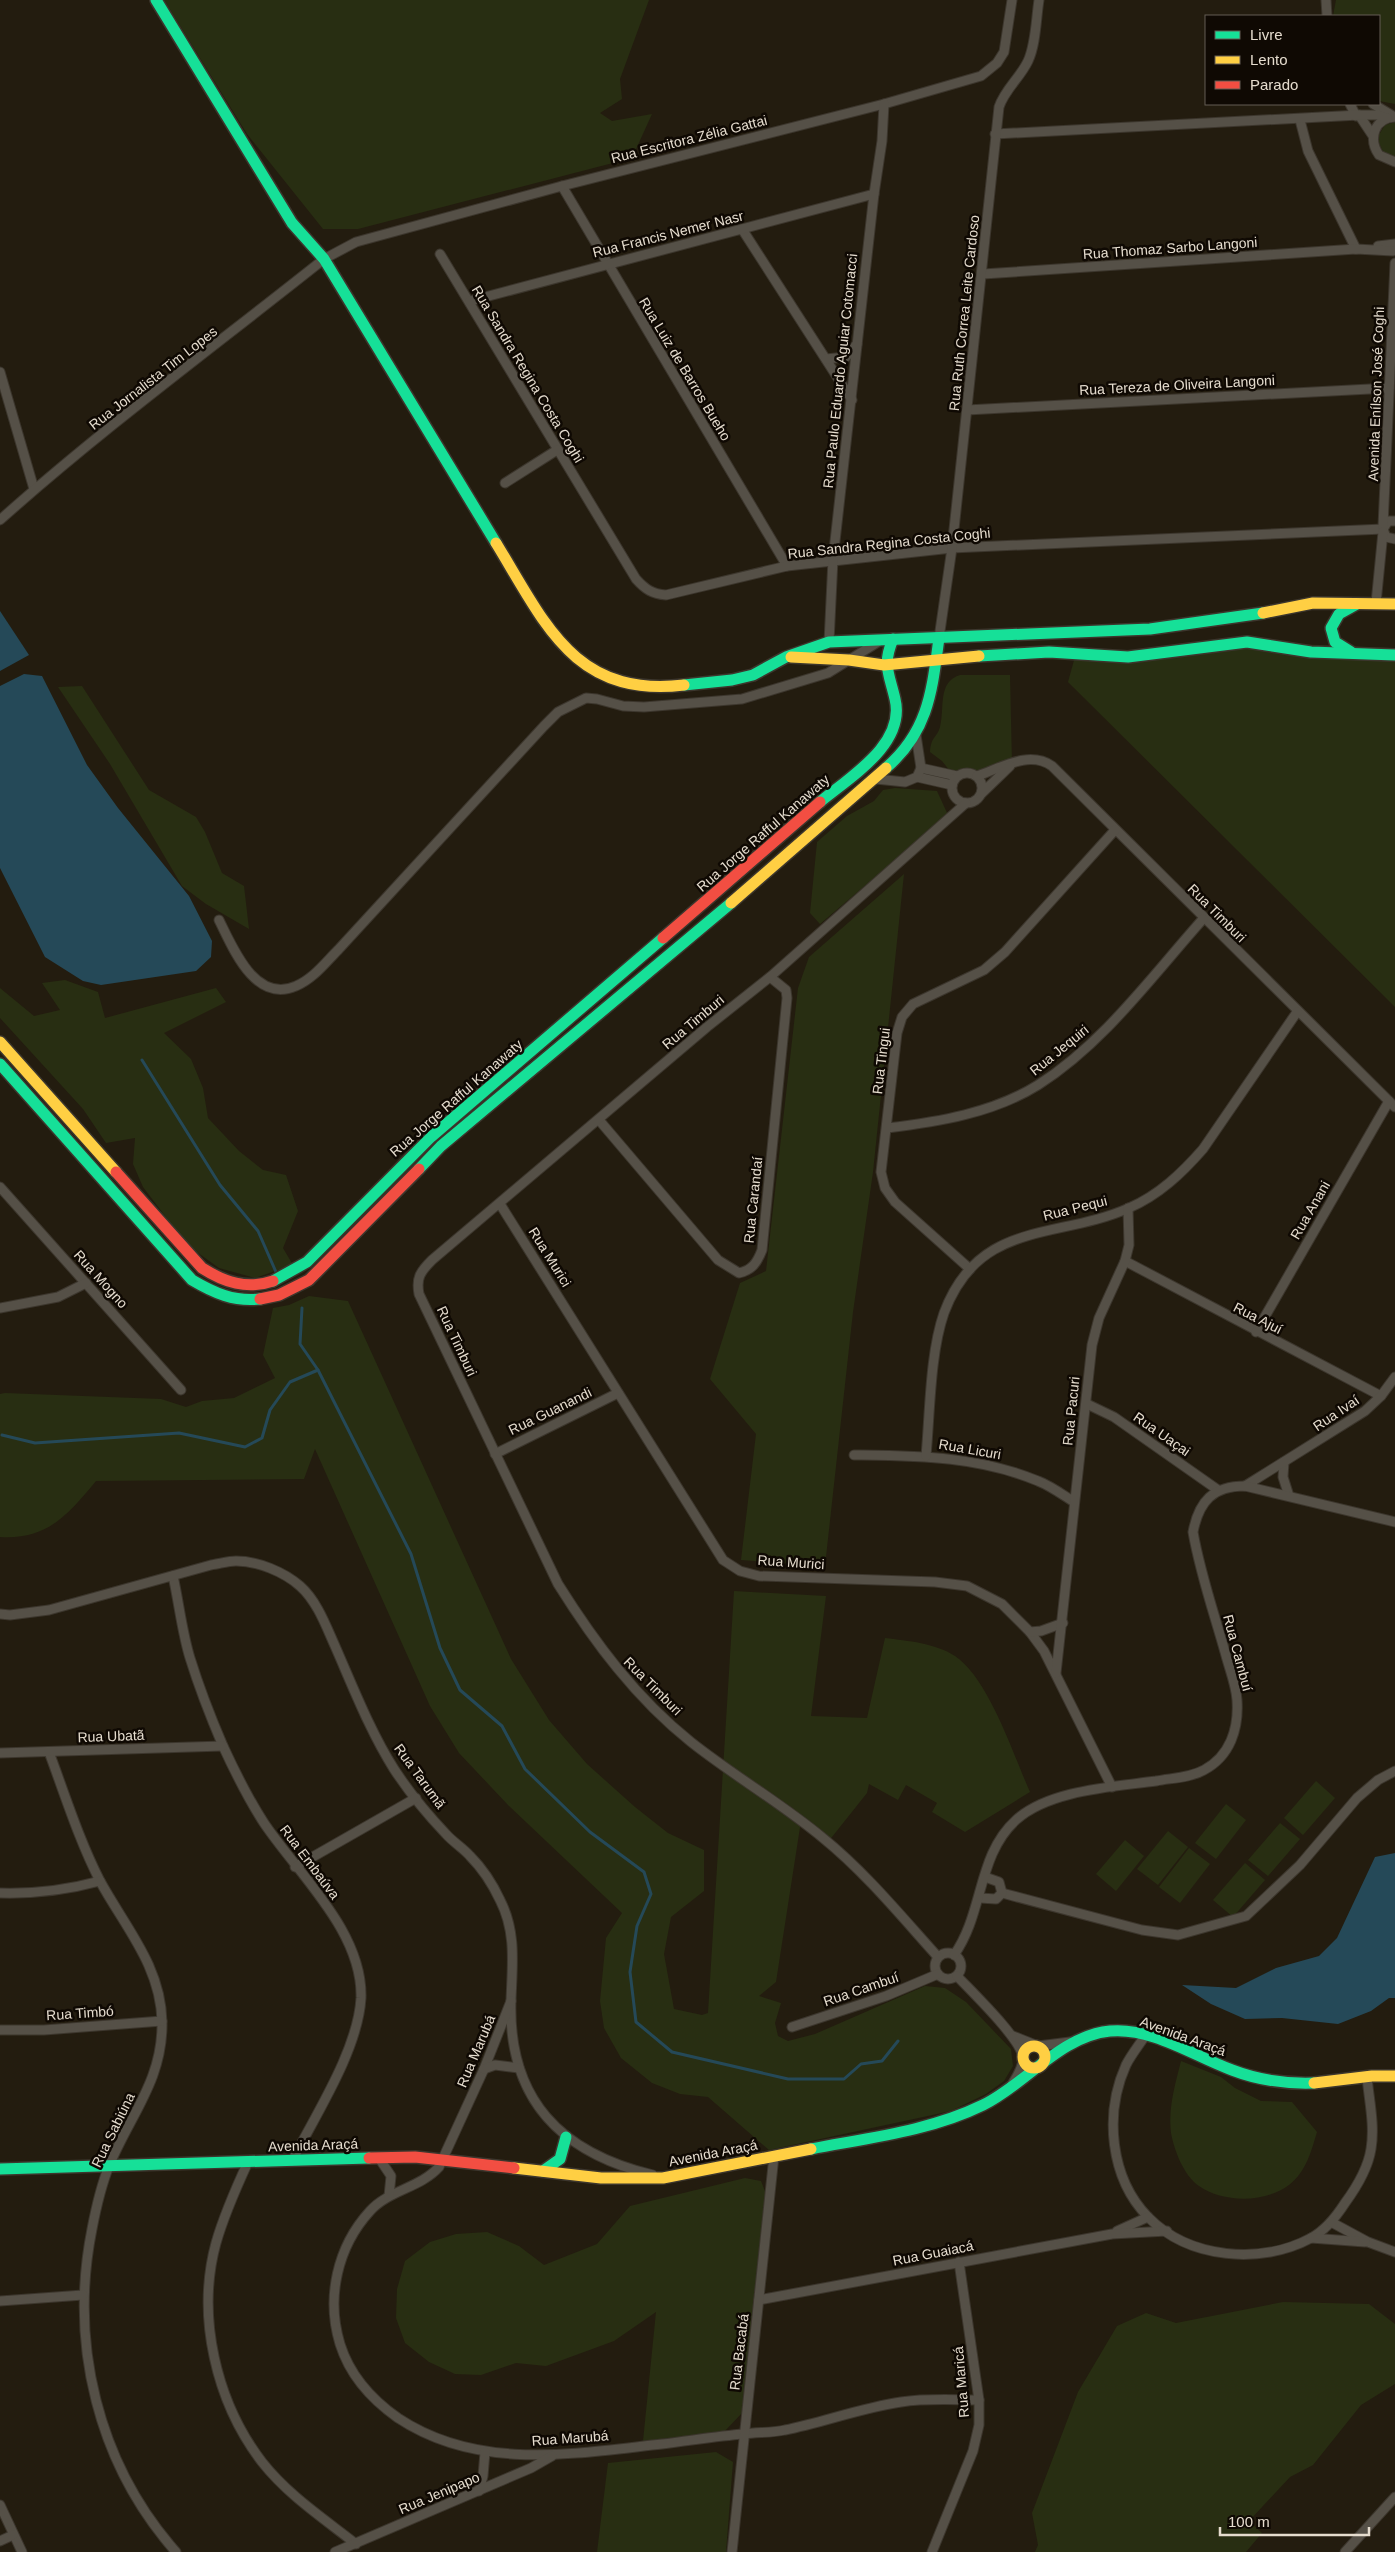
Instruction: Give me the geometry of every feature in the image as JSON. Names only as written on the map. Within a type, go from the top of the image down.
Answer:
[{"type":"main road","points":[[156,0],[292,223],[324,259],[551,633],[580,662],[605,677],[631,685],[660,688],[732,680],[753,674],[786,657],[829,642],[1150,629],[1244,617],[1313,603],[1395,604]]},
{"type":"main road","points":[[1355,654],[1339,646],[1332,637],[1331,628],[1340,614],[1359,603]]},
{"type":"main road","name":"Rua Jorge Rafful Kanawaty","points":[[0,1064],[192,1280],[208,1290],[227,1298],[247,1301],[270,1298],[292,1290],[309,1280],[441,1146],[876,779],[916,735],[931,695],[939,638]]},
{"type":"main road","points":[[884,666],[886,652],[893,639]]},
{"type":"main road","points":[[786,657],[849,660],[884,666],[937,659],[1049,652],[1128,657],[1226,643],[1247,642],[1311,652],[1395,655]]},
{"type":"main road","name":"Rua Jorge Rafful Kanawaty","points":[[0,1042],[202,1268],[215,1277],[233,1284],[250,1286],[272,1282],[291,1274],[307,1262],[431,1137],[883,748],[892,733],[896,718],[894,698],[884,666]]},
{"type":"main road","points":[[828,797],[839,811]]},
{"type":"main road","name":"Avenida Araçá","points":[[0,2169],[379,2158],[444,2159],[589,2178],[626,2180],[663,2178],[954,2118],[1006,2093],[1078,2040],[1094,2034],[1110,2032],[1126,2031],[1145,2036],[1248,2076],[1280,2082],[1308,2083],[1395,2076]]},
{"type":"main road","points":[[1038,2046],[1045,2053],[1045,2061],[1041,2066],[1030,2067],[1023,2058],[1027,2048],[1038,2046]]},
{"type":"main road","points":[[543,2171],[560,2158],[566,2137]]},
{"type":"street","name":"Rua Escritora Zélia Gattai","points":[[324,259],[356,242],[562,186],[884,104],[981,76],[990,70],[1004,52],[1012,0]]},
{"type":"street","name":"Rua Ruth Correa Leite Cardoso","points":[[939,638],[952,548],[996,134],[1002,97],[1023,70],[1029,58],[1039,0]]},
{"type":"street","points":[[1326,0],[1327,15]]},
{"type":"street","name":"Rua Paulo Eduardo Aguiar Cotomacci","points":[[829,642],[833,559],[874,194],[882,141],[884,104]]},
{"type":"street","points":[[1351,105],[1373,136],[1375,149],[1379,155],[1395,162]]},
{"type":"street","points":[[1374,105],[1392,117]]},
{"type":"street","points":[[996,134],[1357,116],[1392,117]]},
{"type":"street","points":[[1373,136],[1378,124],[1392,117]]},
{"type":"street","points":[[1300,120],[1308,151],[1358,249]]},
{"type":"street","name":"Rua Luiz de Barros Bueho","points":[[562,186],[606,264],[787,566]]},
{"type":"street","name":"Rua Francis Nemer Nasr","points":[[470,301],[874,194]]},
{"type":"street","points":[[742,229],[852,400]]},
{"type":"street","name":"Rua Thomaz Sarbo Langoni","points":[[982,274],[1358,249],[1394,249]]},
{"type":"street","name":"Rua Sandra Regina Costa Coghi","points":[[440,254],[636,579],[645,588],[657,594],[666,594],[787,566],[833,559],[952,548],[1383,529],[1388,521],[1395,521]]},
{"type":"street","name":"Rua Jornalista Tim Lopes","points":[[0,520],[34,489],[324,259]]},
{"type":"street","name":"Avenida Enílson José Coghi","points":[[1376,604],[1387,486],[1395,262]]},
{"type":"street","points":[[826,359],[846,357],[858,344]]},
{"type":"street","points":[[0,372],[34,489]]},
{"type":"street","name":"Rua Tereza de Oliveira Langoni","points":[[967,410],[1391,388]]},
{"type":"street","points":[[505,483],[558,450]]},
{"type":"street","points":[[1383,529],[1386,537],[1395,539]]},
{"type":"street","points":[[219,920],[238,957],[258,980],[272,988],[282,990],[297,986],[314,974],[338,950],[558,712],[586,698],[623,706],[644,707],[742,699],[828,673],[881,640]]},
{"type":"street","name":"Rua Jorge Rafful Kanawaty","points":[[916,735],[920,768],[917,777]]},
{"type":"street","name":"Rua Timburi","points":[[977,776],[1033,758],[1044,761],[1392,1104]]},
{"type":"street","points":[[957,776],[952,785],[954,795],[966,803],[975,801],[1012,764]]},
{"type":"street","points":[[920,768],[957,776],[967,773],[977,776],[982,784],[981,794]]},
{"type":"street","points":[[876,779],[905,782],[917,777],[952,785]]},
{"type":"street","name":"Rua Timburi","points":[[938,1957],[846,1858],[782,1806],[691,1742],[650,1706],[615,1668],[584,1626],[558,1584],[419,1294],[417,1280],[421,1271],[432,1260],[707,1027],[770,977],[966,803]]},
{"type":"street","name":"Rua Tingui","points":[[970,1269],[895,1202],[885,1188],[881,1172],[897,1033],[902,1017],[913,1004],[984,970],[1006,952],[1115,830]]},
{"type":"street","name":"Rua Jequiri","points":[[887,1128],[942,1121],[992,1107],[1038,1085],[1078,1055],[1109,1026],[1203,919]]},
{"type":"street","name":"Rua Carandaí","points":[[599,1120],[718,1260],[728,1269],[739,1273],[750,1271],[758,1261],[762,1250],[788,998],[786,990],[770,977]]},
{"type":"street","name":"Rua Pequi","points":[[926,1456],[936,1346],[940,1329],[952,1298],[970,1269],[990,1252],[1011,1239],[1128,1208],[1165,1187],[1186,1170],[1203,1150],[1297,1012]]},
{"type":"street","name":"Rua Anani","points":[[1256,1332],[1392,1104]]},
{"type":"street","name":"Rua Mogno","points":[[0,1186],[181,1390]]},
{"type":"street","name":"Rua Murici","points":[[500,1204],[712,1546],[723,1560],[740,1571],[759,1576],[935,1582],[967,1586],[1002,1604],[1030,1632],[1056,1673],[1112,1787]]},
{"type":"street","name":"Rua Pacuri","points":[[1056,1673],[1063,1623],[1074,1502],[1087,1404],[1092,1345],[1108,1296],[1125,1261],[1129,1245],[1128,1208]]},
{"type":"street","name":"Rua Ajuí","points":[[1125,1261],[1256,1332],[1381,1396]]},
{"type":"street","points":[[0,1308],[58,1297],[86,1283]]},
{"type":"street","name":"Rua Ivaí","points":[[1245,1486],[1341,1428],[1365,1411],[1381,1396],[1395,1377]]},
{"type":"street","name":"Rua Guanandi","points":[[495,1454],[618,1393]]},
{"type":"street","name":"Rua Uaçai","points":[[1087,1404],[1114,1417],[1218,1490]]},
{"type":"street","name":"Rua Licuri","points":[[854,1455],[926,1456],[962,1459],[1000,1467],[1040,1482],[1074,1502]]},
{"type":"street","points":[[1284,1462],[1283,1477],[1289,1496]]},
{"type":"street","points":[[1218,1490],[1231,1486],[1245,1486],[1395,1522]]},
{"type":"street","name":"Rua Cambuí","points":[[980,1898],[992,1852],[1004,1832],[1017,1819],[1038,1805],[1070,1795],[1182,1777],[1202,1771],[1215,1762],[1235,1734],[1237,1698],[1193,1532],[1196,1517],[1206,1500],[1218,1490]]},
{"type":"street","name":"Rua Tarumã","points":[[0,1614],[10,1615],[49,1610],[236,1561],[258,1564],[281,1573],[301,1587],[318,1609],[372,1728],[394,1769],[446,1835],[470,1856],[501,1901],[511,1930],[514,1964],[511,2001],[512,2041],[519,2068],[530,2094],[566,2137],[596,2157],[627,2169],[663,2178]]},
{"type":"street","name":"Rua Embaúva","points":[[173,1576],[190,1657],[223,1746],[263,1821],[295,1867],[332,1913],[348,1939],[358,1966],[361,1997],[357,2029],[342,2064],[292,2161]]},
{"type":"street","points":[[1030,1632],[1041,1632],[1063,1623]]},
{"type":"street","name":"Rua Ubatã","points":[[0,1753],[223,1746]]},
{"type":"street","name":"Rua Sabiúna","points":[[49,1752],[80,1836],[100,1881],[139,1943],[153,1974],[160,1998],[162,2021],[161,2047],[152,2082],[108,2167],[96,2208],[87,2253],[83,2296],[86,2342],[93,2393],[108,2441],[128,2484],[156,2528],[176,2552]]},
{"type":"street","points":[[1002,1893],[1142,1930],[1178,1935],[1246,1916],[1300,1865],[1357,1798],[1378,1780],[1395,1771]]},
{"type":"street","points":[[295,1867],[416,1798]]},
{"type":"street","points":[[985,1877],[999,1882],[1002,1893]]},
{"type":"street","points":[[0,1893],[27,1894],[69,1889],[100,1881]]},
{"type":"street","points":[[954,1955],[970,1928],[980,1898],[996,1899],[1002,1893]]},
{"type":"street","points":[[946,1953],[954,1955],[961,1965],[957,1976],[945,1979],[938,1974],[935,1964],[938,1957],[946,1953]]},
{"type":"street","name":"Rua Cambuí","points":[[792,2027],[886,1996],[938,1974]]},
{"type":"street","points":[[957,1976],[1011,2035],[1023,2058],[1020,2071],[1006,2093]]},
{"type":"street","name":"Rua Marubá","points":[[511,2001],[484,2069],[439,2167],[427,2178],[389,2196],[364,2219],[353,2235],[342,2259],[333,2291],[335,2325],[344,2357],[358,2382],[381,2406],[414,2428],[447,2442],[485,2452],[552,2456],[781,2431],[868,2407],[904,2402],[979,2400]]},
{"type":"street","name":"Rua Timbó","points":[[0,2030],[44,2030],[162,2021]]},
{"type":"street","points":[[1011,2035],[1038,2046],[1060,2045],[1078,2040]]},
{"type":"street","points":[[1145,2036],[1126,2064],[1115,2102],[1113,2129],[1118,2164],[1130,2191],[1148,2217],[1190,2245],[1227,2254],[1262,2254],[1311,2238],[1331,2222],[1356,2188],[1371,2149],[1371,2115],[1366,2077]]},
{"type":"street","points":[[484,2069],[495,2065],[519,2068]]},
{"type":"street","name":"Rua Bacabá","points":[[732,2552],[743,2434],[774,2156]]},
{"type":"street","points":[[379,2158],[390,2176],[389,2196]]},
{"type":"street","points":[[248,2162],[230,2199],[216,2244],[209,2290],[211,2339],[220,2384],[237,2424],[262,2462],[298,2499],[356,2544]]},
{"type":"street","name":"Rua Guaiacá","points":[[1112,2234],[1148,2217]]},
{"type":"street","points":[[1331,2222],[1368,2242],[1395,2252]]},
{"type":"street","name":"Rua Guaiacá","points":[[759,2300],[1112,2234],[1167,2231]]},
{"type":"street","points":[[1311,2238],[1368,2242]]},
{"type":"street","name":"Rua Maricá","points":[[932,2552],[973,2451],[979,2426],[979,2400],[959,2262]]},
{"type":"street","points":[[0,2301],[83,2296]]},
{"type":"street","points":[[479,2491],[484,2476],[485,2452]]},
{"type":"street","name":"Rua Jenipapo","points":[[335,2552],[531,2468],[552,2456]]},
{"type":"street","points":[[1345,2552],[1395,2497]]},
{"type":"street","points":[[0,2505],[22,2552]]},
{"type":"street","points":[[0,2541],[13,2535]]},
{"type":"green space","points":[[164,0],[649,0],[620,79],[622,99],[600,113],[612,121],[652,114],[632,158],[358,229],[323,229],[247,134]]},
{"type":"green space","points":[[1336,0],[1395,0],[1395,104],[1380,101],[1380,15],[1333,15]]},
{"type":"green space","points":[[1395,122],[1395,157],[1383,152],[1377,138],[1385,125]]},
{"type":"green space","points":[[1267,643],[1395,648],[1395,1007],[1068,682],[1076,653]]},
{"type":"green space","points":[[960,675],[1010,675],[1012,764],[980,772],[950,771],[942,761],[930,752],[933,740],[940,727],[945,690],[953,678]]},
{"type":"green space","points":[[82,686],[149,790],[196,817],[205,832],[222,873],[244,886],[249,929],[206,904],[182,886],[110,764],[58,687]]},
{"type":"green space","points":[[895,788],[937,791],[948,815],[820,924],[810,913],[817,842],[847,816],[874,801],[883,790]]},
{"type":"green space","points":[[904,874],[873,1172],[853,1312],[825,1566],[741,1560],[756,1434],[710,1379],[740,1283],[766,1271],[798,988],[809,957]]},
{"type":"green space","points":[[65,980],[98,992],[105,1018],[216,988],[226,1002],[164,1033],[191,1059],[203,1088],[208,1118],[239,1151],[263,1170],[286,1175],[298,1211],[283,1248],[293,1265],[255,1278],[219,1268],[187,1245],[143,1187],[133,1164],[135,1138],[106,1143],[83,1109],[0,1018],[0,988],[34,1016],[60,1010],[42,983]]},
{"type":"green space","points":[[309,1296],[348,1301],[511,1659],[549,1720],[587,1764],[635,1807],[668,1833],[704,1850],[704,1891],[671,1917],[664,1954],[674,2009],[702,2015],[708,2013],[734,1591],[826,1596],[811,1716],[867,1718],[885,1638],[921,1643],[939,1648],[955,1656],[967,1667],[979,1682],[999,1718],[1030,1792],[965,1832],[932,1812],[937,1803],[906,1785],[898,1800],[869,1784],[867,1793],[828,1842],[801,1821],[776,1982],[759,1996],[781,2003],[775,2023],[778,2036],[788,2041],[815,2034],[925,1986],[945,1988],[966,2002],[1011,2049],[1013,2066],[1004,2081],[986,2094],[951,2111],[769,2150],[708,2097],[680,2094],[652,2083],[621,2058],[604,2028],[600,2001],[606,1938],[622,1913],[508,1805],[459,1753],[430,1706],[315,1449],[304,1479],[96,1481],[76,1505],[44,1530],[16,1537],[0,1537],[0,1394],[161,1399],[186,1407],[202,1401],[234,1398],[275,1378],[263,1355],[273,1308],[289,1305]]},
{"type":"green space","points":[[1316,1781],[1335,1798],[1303,1835],[1284,1818]]},
{"type":"green space","points":[[1226,1804],[1246,1820],[1216,1859],[1195,1843]]},
{"type":"green space","points":[[1280,1823],[1300,1839],[1268,1876],[1248,1860]]},
{"type":"green space","points":[[1168,1831],[1188,1847],[1158,1885],[1137,1869]]},
{"type":"green space","points":[[1125,1840],[1144,1856],[1116,1891],[1096,1874]]},
{"type":"green space","points":[[1189,1848],[1210,1864],[1180,1903],[1159,1887]]},
{"type":"green space","points":[[1245,1863],[1265,1880],[1233,1917],[1213,1900]]},
{"type":"green space","points":[[1181,2061],[1221,2077],[1235,2088],[1261,2101],[1292,2102],[1317,2132],[1304,2168],[1295,2180],[1279,2191],[1256,2198],[1244,2199],[1220,2196],[1209,2192],[1194,2182],[1180,2162],[1170,2124],[1174,2088]]},
{"type":"green space","points":[[745,2178],[761,2181],[766,2194],[742,2413],[724,2432],[643,2441],[656,2312],[614,2341],[546,2366],[516,2363],[481,2375],[455,2374],[429,2362],[405,2343],[396,2318],[397,2289],[405,2261],[430,2242],[456,2234],[487,2232],[519,2246],[544,2265],[597,2244],[630,2206]]},
{"type":"green space","points":[[1283,2302],[1369,2304],[1395,2324],[1395,2384],[1361,2405],[1313,2465],[1290,2477],[1249,2521],[1262,2533],[1246,2552],[1035,2552],[1038,2545],[1032,2513],[1078,2392],[1117,2326],[1146,2313],[1176,2323]]},
{"type":"green space","points":[[716,2452],[733,2462],[726,2552],[597,2552],[608,2463]]},
{"type":"water","points":[[0,611],[29,655],[0,671]]},
{"type":"water","points":[[24,674],[42,676],[87,765],[118,808],[189,896],[212,941],[211,957],[196,971],[101,985],[83,981],[45,957],[0,868],[0,686]]},
{"type":"water","points":[[1395,1853],[1395,1998],[1389,1998],[1371,2011],[1338,2024],[1282,2018],[1245,2019],[1211,2004],[1182,1985],[1236,1988],[1276,1968],[1319,1956],[1337,1938],[1375,1857]]},
{"type":"waterway","points":[[142,1060],[220,1185],[258,1231],[276,1272]]},
{"type":"waterway","points":[[302,1308],[300,1344],[318,1370],[411,1554],[440,1648],[460,1690],[502,1726],[525,1769],[590,1832],[644,1872],[651,1894],[637,1926],[630,1972],[636,2022],[672,2052],[788,2079],[844,2079],[861,2064],[882,2061],[898,2041]]},
{"type":"waterway","points":[[2,1435],[35,1443],[179,1433],[245,1447],[262,1438],[270,1410],[290,1382],[318,1370]]},
{"type":"traffic: fast","points":[[156,0],[292,223],[324,259],[496,543]]},
{"type":"traffic: fast","points":[[1351,652],[1335,642],[1331,628],[1339,614],[1357,604]]},
{"type":"traffic: fast","points":[[684,685],[732,680],[753,675],[786,657],[829,642],[1150,629],[1263,613]]},
{"type":"traffic: fast","points":[[886,768],[900,754],[920,724],[926,709],[934,675],[939,638]]},
{"type":"traffic: fast","points":[[820,802],[873,758],[884,745],[892,731],[896,715],[895,699],[887,663],[893,639]]},
{"type":"traffic: fast","points":[[979,656],[1049,652],[1128,657],[1247,642],[1311,652],[1395,655]]},
{"type":"traffic: fast","points":[[419,1169],[441,1146],[731,903]]},
{"type":"traffic: fast","points":[[273,1281],[307,1262],[431,1137],[663,938]]},
{"type":"traffic: fast","points":[[0,1064],[192,1280],[224,1296],[251,1300],[260,1299]]},
{"type":"traffic: fast","points":[[811,2149],[898,2133],[963,2114],[999,2096],[1059,2051],[1092,2035],[1110,2031],[1141,2033],[1157,2038],[1232,2070],[1262,2079],[1293,2083],[1314,2083]]},
{"type":"traffic: fast","points":[[543,2171],[560,2159],[566,2137]]},
{"type":"traffic: fast","points":[[0,2169],[369,2158]]},
{"type":"traffic: slow","points":[[496,543],[548,627],[567,649],[589,667],[615,680],[646,686],[684,685]]},
{"type":"traffic: slow","points":[[1263,613],[1313,603],[1395,604]]},
{"type":"traffic: slow","points":[[791,657],[849,660],[884,665],[979,656]]},
{"type":"traffic: slow","points":[[731,903],[886,768]]},
{"type":"traffic: slow","points":[[0,1042],[116,1172]]},
{"type":"traffic: slow","points":[[1034,2046],[1042,2049],[1045,2057],[1042,2065],[1034,2068],[1026,2065],[1023,2057],[1026,2049],[1034,2046]]},
{"type":"traffic: slow","points":[[1314,2083],[1372,2076],[1395,2076]]},
{"type":"traffic: slow","points":[[514,2168],[601,2178],[663,2178],[811,2149]]},
{"type":"traffic: jam","points":[[663,938],[820,802]]},
{"type":"traffic: jam","points":[[260,1299],[279,1295],[309,1280],[419,1169]]},
{"type":"traffic: jam","points":[[116,1172],[202,1268],[227,1281],[245,1285],[263,1284],[273,1281]]},
{"type":"traffic: jam","points":[[369,2158],[415,2157],[514,2168]]}]
